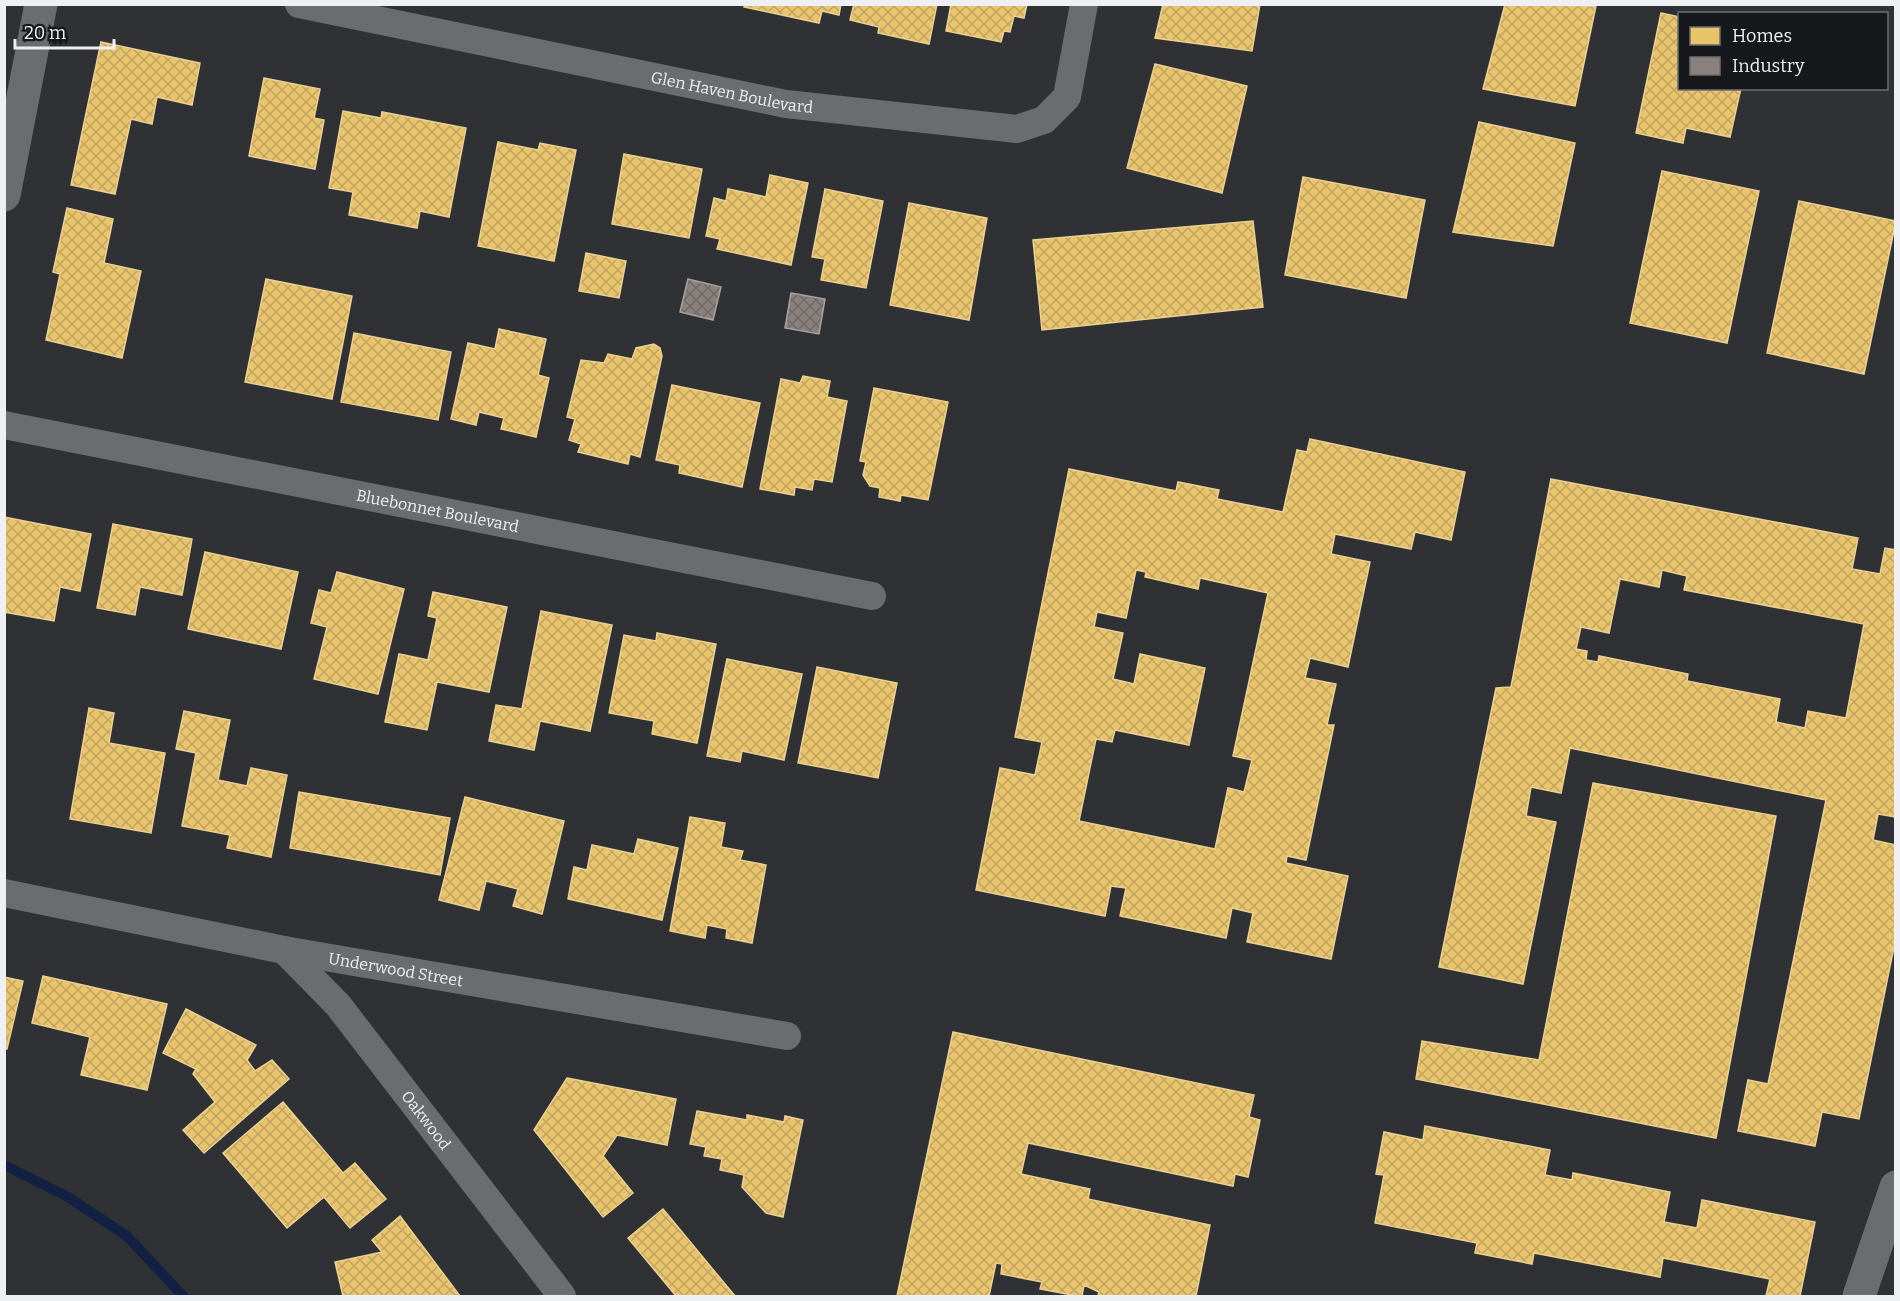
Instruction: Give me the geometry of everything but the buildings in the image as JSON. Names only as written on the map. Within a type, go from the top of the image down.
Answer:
[{"type":"main road","points":[[4,195],[41,4]]},
{"type":"main road","points":[[1859,1296],[1896,1187]]},
{"type":"street","name":"Glen Haven Boulevard","points":[[299,4],[786,104],[1017,129],[1044,120],[1067,97],[1084,4]]},
{"type":"street","name":"Bluebonnet Boulevard","points":[[4,425],[872,596]]},
{"type":"street","name":"Underwood Street","points":[[4,893],[284,950],[788,1036]]},
{"type":"street","name":"Oakwood","points":[[284,950],[338,1005],[562,1296]]},
{"type":"waterway","points":[[4,1165],[68,1197],[127,1236],[183,1296]]}]
